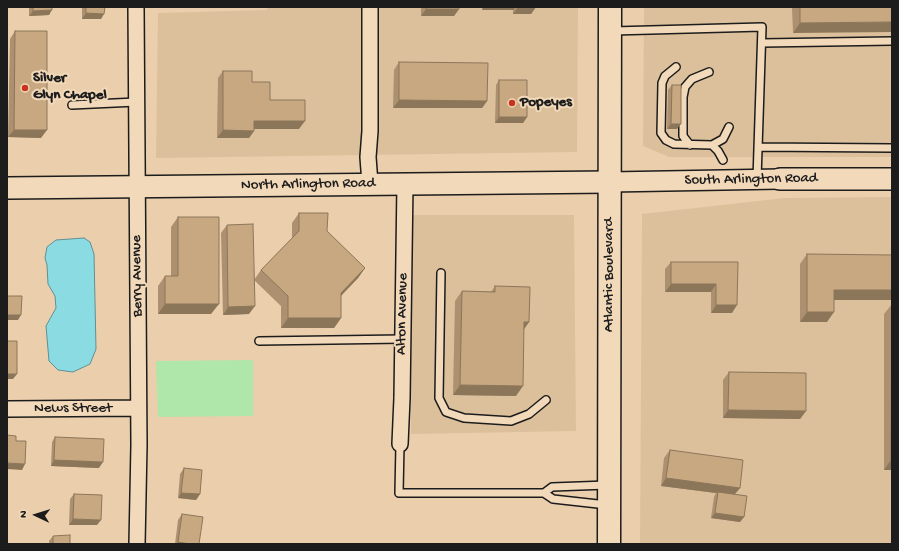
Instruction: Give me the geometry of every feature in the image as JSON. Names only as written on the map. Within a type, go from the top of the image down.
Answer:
[{"type":"main road","name":"Atlantic Boulevard","points":[[610,7],[610,544]]},
{"type":"main road","name":"South Arlington Road","points":[[780,180],[892,179]]},
{"type":"main road","name":"North Arlington Road","points":[[7,188],[610,182]]},
{"type":"street","name":"Berry Avenue","points":[[136,7],[139,445],[137,544]]},
{"type":"street","points":[[370,7],[370,131],[368,157],[370,184]]},
{"type":"street","name":"South Arlington Road","points":[[610,182],[780,180]]},
{"type":"street","name":"Alton Avenue","points":[[400,444],[405,183]]},
{"type":"street","name":"News Street","points":[[7,409],[138,408]]},
{"type":"lane","points":[[610,31],[762,27],[757,180]]},
{"type":"lane","points":[[762,43],[892,42]]},
{"type":"lane","points":[[676,67],[665,76],[662,83],[661,133],[666,140],[674,144],[712,145],[723,139],[729,127]]},
{"type":"lane","points":[[690,145],[683,136],[683,97],[685,88],[692,79],[709,72]]},
{"type":"lane","points":[[72,105],[136,102]]},
{"type":"lane","points":[[712,145],[718,150],[723,160]]},
{"type":"lane","points":[[758,147],[892,148]]},
{"type":"lane","points":[[441,273],[439,398],[446,412],[464,418],[511,421],[529,414],[546,400]]},
{"type":"lane","points":[[259,341],[403,339]]},
{"type":"lane","points":[[400,444],[399,493],[544,493],[553,499],[610,495]]},
{"type":"lane","points":[[544,493],[552,487],[610,495]]},
{"type":"shaded area","points":[[268,7],[578,7],[577,152],[156,158],[158,13],[267,10]]},
{"type":"shaded area","points":[[644,7],[892,7],[892,157],[669,157],[643,146]]},
{"type":"shaded area","points":[[892,197],[892,544],[640,544],[642,214],[785,198]]},
{"type":"shaded area","points":[[412,215],[574,215],[576,431],[411,434]]},
{"type":"green space","points":[[253,360],[253,416],[158,417],[156,361]]},
{"type":"water","points":[[84,238],[90,242],[94,254],[96,349],[90,364],[73,372],[58,370],[49,361],[46,326],[56,308],[55,296],[48,284],[45,258],[47,247],[56,240]]},
{"type":"building","points":[[33,7],[52,7],[52,10],[33,11]]},
{"type":"building","points":[[86,7],[105,7],[104,14],[86,13]]},
{"type":"building","points":[[426,7],[459,7],[459,9],[426,9]]},
{"type":"building","points":[[800,7],[892,7],[892,22],[800,23]]},
{"type":"building","name":"Silver Glyn Chapel","points":[[15,31],[47,31],[47,130],[14,130]]},
{"type":"building","points":[[399,62],[488,63],[487,101],[399,100]]},
{"type":"building","points":[[223,71],[252,71],[252,82],[270,82],[270,100],[305,100],[305,121],[254,121],[254,131],[223,130]]},
{"type":"building","points":[[499,80],[527,80],[527,117],[499,117]]},
{"type":"building","points":[[672,85],[681,85],[681,124],[671,124]]},
{"type":"building","points":[[299,213],[328,213],[327,231],[365,268],[341,293],[341,318],[288,318],[288,296],[261,270],[299,231]]},
{"type":"building","points":[[178,217],[219,217],[219,304],[165,304],[165,276],[178,276]]},
{"type":"building","points":[[253,224],[255,306],[228,307],[227,225]]},
{"type":"building","points":[[807,254],[892,255],[892,290],[834,290],[834,312],[807,312]]},
{"type":"building","points":[[671,262],[738,262],[737,305],[716,305],[716,284],[671,284]]},
{"type":"building","points":[[495,286],[530,287],[529,322],[524,322],[523,386],[460,385],[462,291],[495,292]]},
{"type":"building","points":[[7,296],[22,296],[21,315],[7,315]]},
{"type":"building","points":[[892,304],[892,460],[891,460]]},
{"type":"building","points":[[7,341],[17,341],[17,374],[7,374]]},
{"type":"building","points":[[729,372],[806,373],[806,411],[728,410]]},
{"type":"building","points":[[7,435],[16,436],[16,441],[26,441],[25,464],[7,463]]},
{"type":"building","points":[[55,437],[104,439],[103,462],[54,460]]},
{"type":"building","points":[[670,450],[743,460],[740,488],[666,478]]},
{"type":"building","points":[[184,468],[202,470],[200,494],[181,493]]},
{"type":"building","points":[[718,492],[747,496],[744,517],[715,513]]},
{"type":"building","points":[[74,494],[102,495],[101,520],[73,519]]},
{"type":"building","points":[[182,514],[203,517],[199,544],[178,542]]},
{"type":"building","points":[[70,535],[70,544],[53,544],[53,536]]},
{"type":"place","name":"Silver Glyn Chapel","points":[[25,88]]},
{"type":"place","name":"Popeyes","points":[[512,103]]}]
